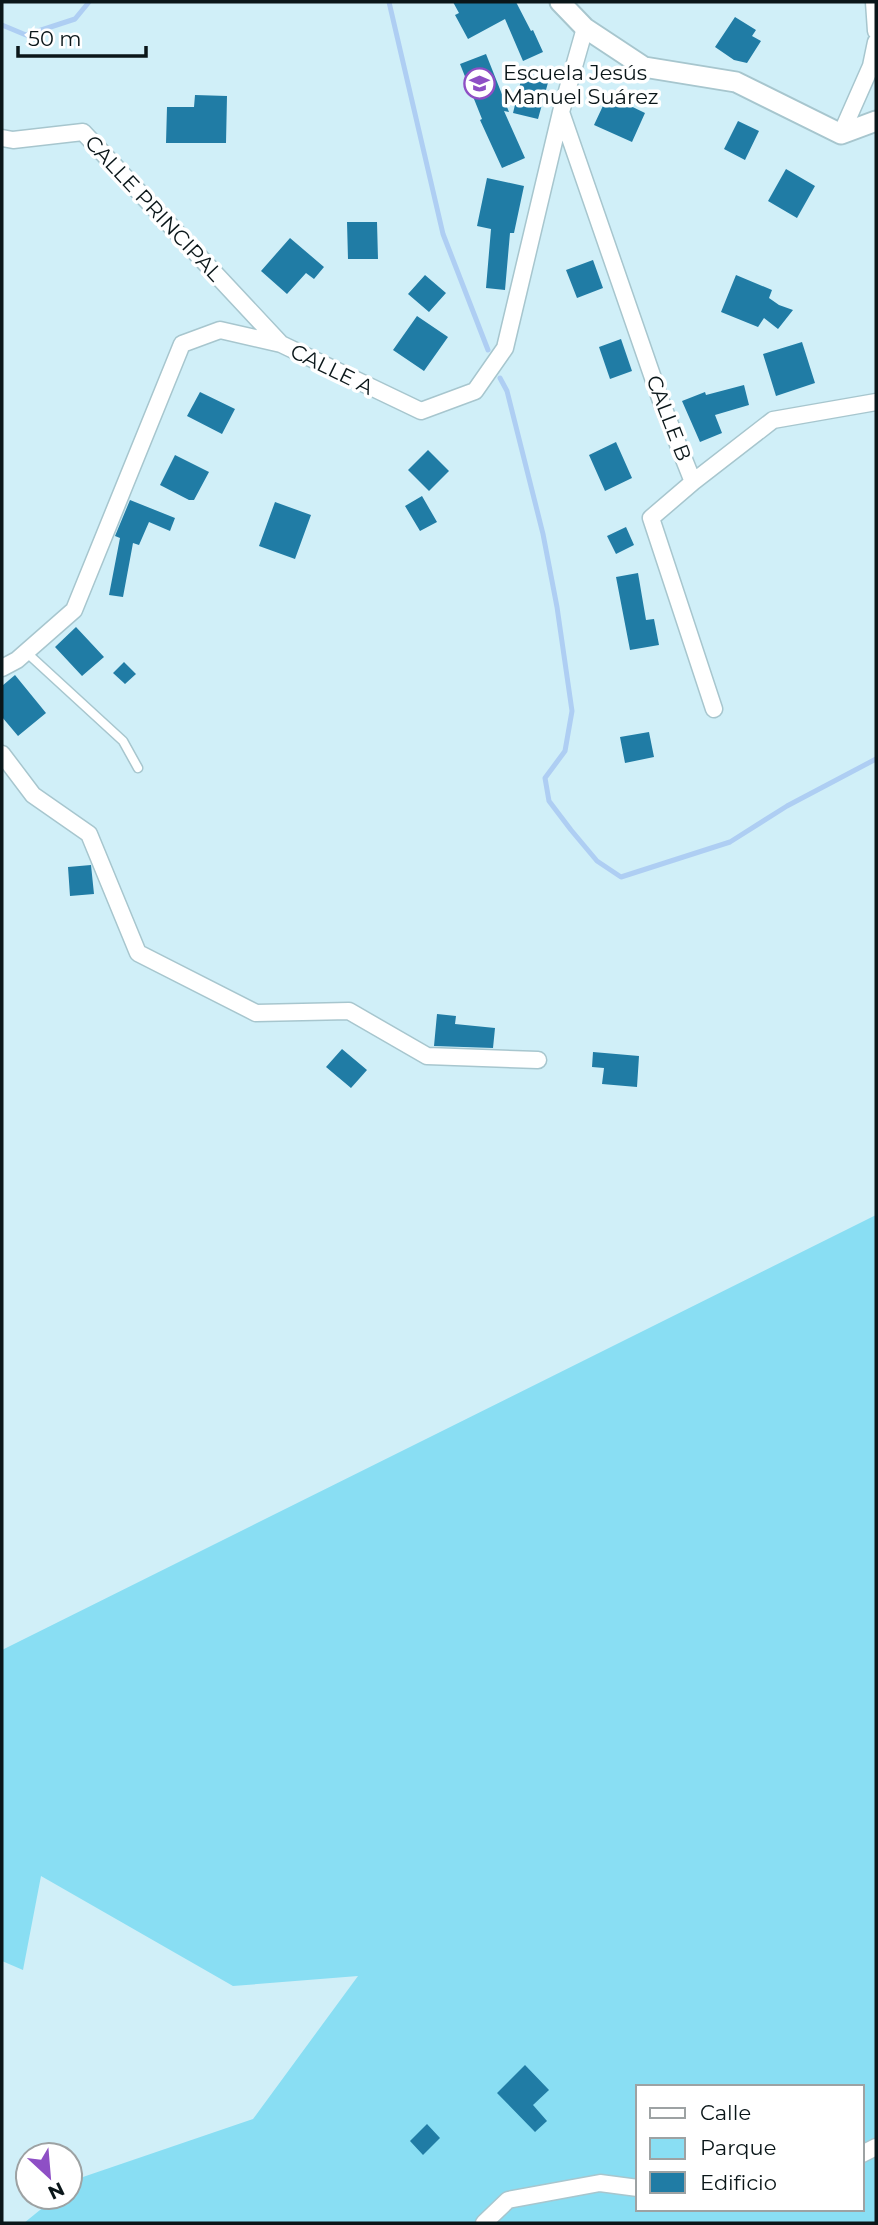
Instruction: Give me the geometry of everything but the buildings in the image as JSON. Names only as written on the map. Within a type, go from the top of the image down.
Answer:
[{"type":"street","points":[[560,2],[585,28],[644,67],[736,82],[841,134],[876,121]]},
{"type":"street","points":[[874,2],[876,31]]},
{"type":"street","name":"CALLE A","points":[[2,668],[26,652],[74,610],[182,344],[220,330],[281,344],[421,411],[475,391],[505,348],[561,112],[585,28]]},
{"type":"street","points":[[841,134],[871,66],[876,42]]},
{"type":"street","name":"CALLE B","points":[[561,112],[662,404],[693,482],[651,518],[714,709]]},
{"type":"street","name":"CALLE PRINCIPAL","points":[[2,138],[13,140],[83,132],[281,344]]},
{"type":"street","points":[[693,482],[773,420],[876,402]]},
{"type":"street","points":[[2,754],[33,795],[89,834],[138,953],[256,1013],[349,1011],[427,1056],[538,1060]]},
{"type":"street","points":[[484,2223],[508,2200],[600,2183],[636,2188]]},
{"type":"lane","points":[[26,652],[123,741],[138,768]]},
{"type":"green space","points":[[876,1215],[876,2223],[24,2223],[39,2211],[84,2211],[84,2177],[253,2119],[358,1976],[233,1986],[41,1876],[23,1970],[2,1961],[2,1650]]},
{"type":"waterway","points":[[2,25],[26,35],[75,19],[89,2]]},
{"type":"waterway","points":[[389,2],[443,234],[488,350]]},
{"type":"waterway","points":[[500,378],[507,391],[543,534],[572,711],[565,751],[545,778],[549,801],[597,861],[621,877],[730,842],[787,806],[876,759]]},
{"type":"place","name":"Escuela Jesús Manuel Suárez","points":[[480,84]]}]
